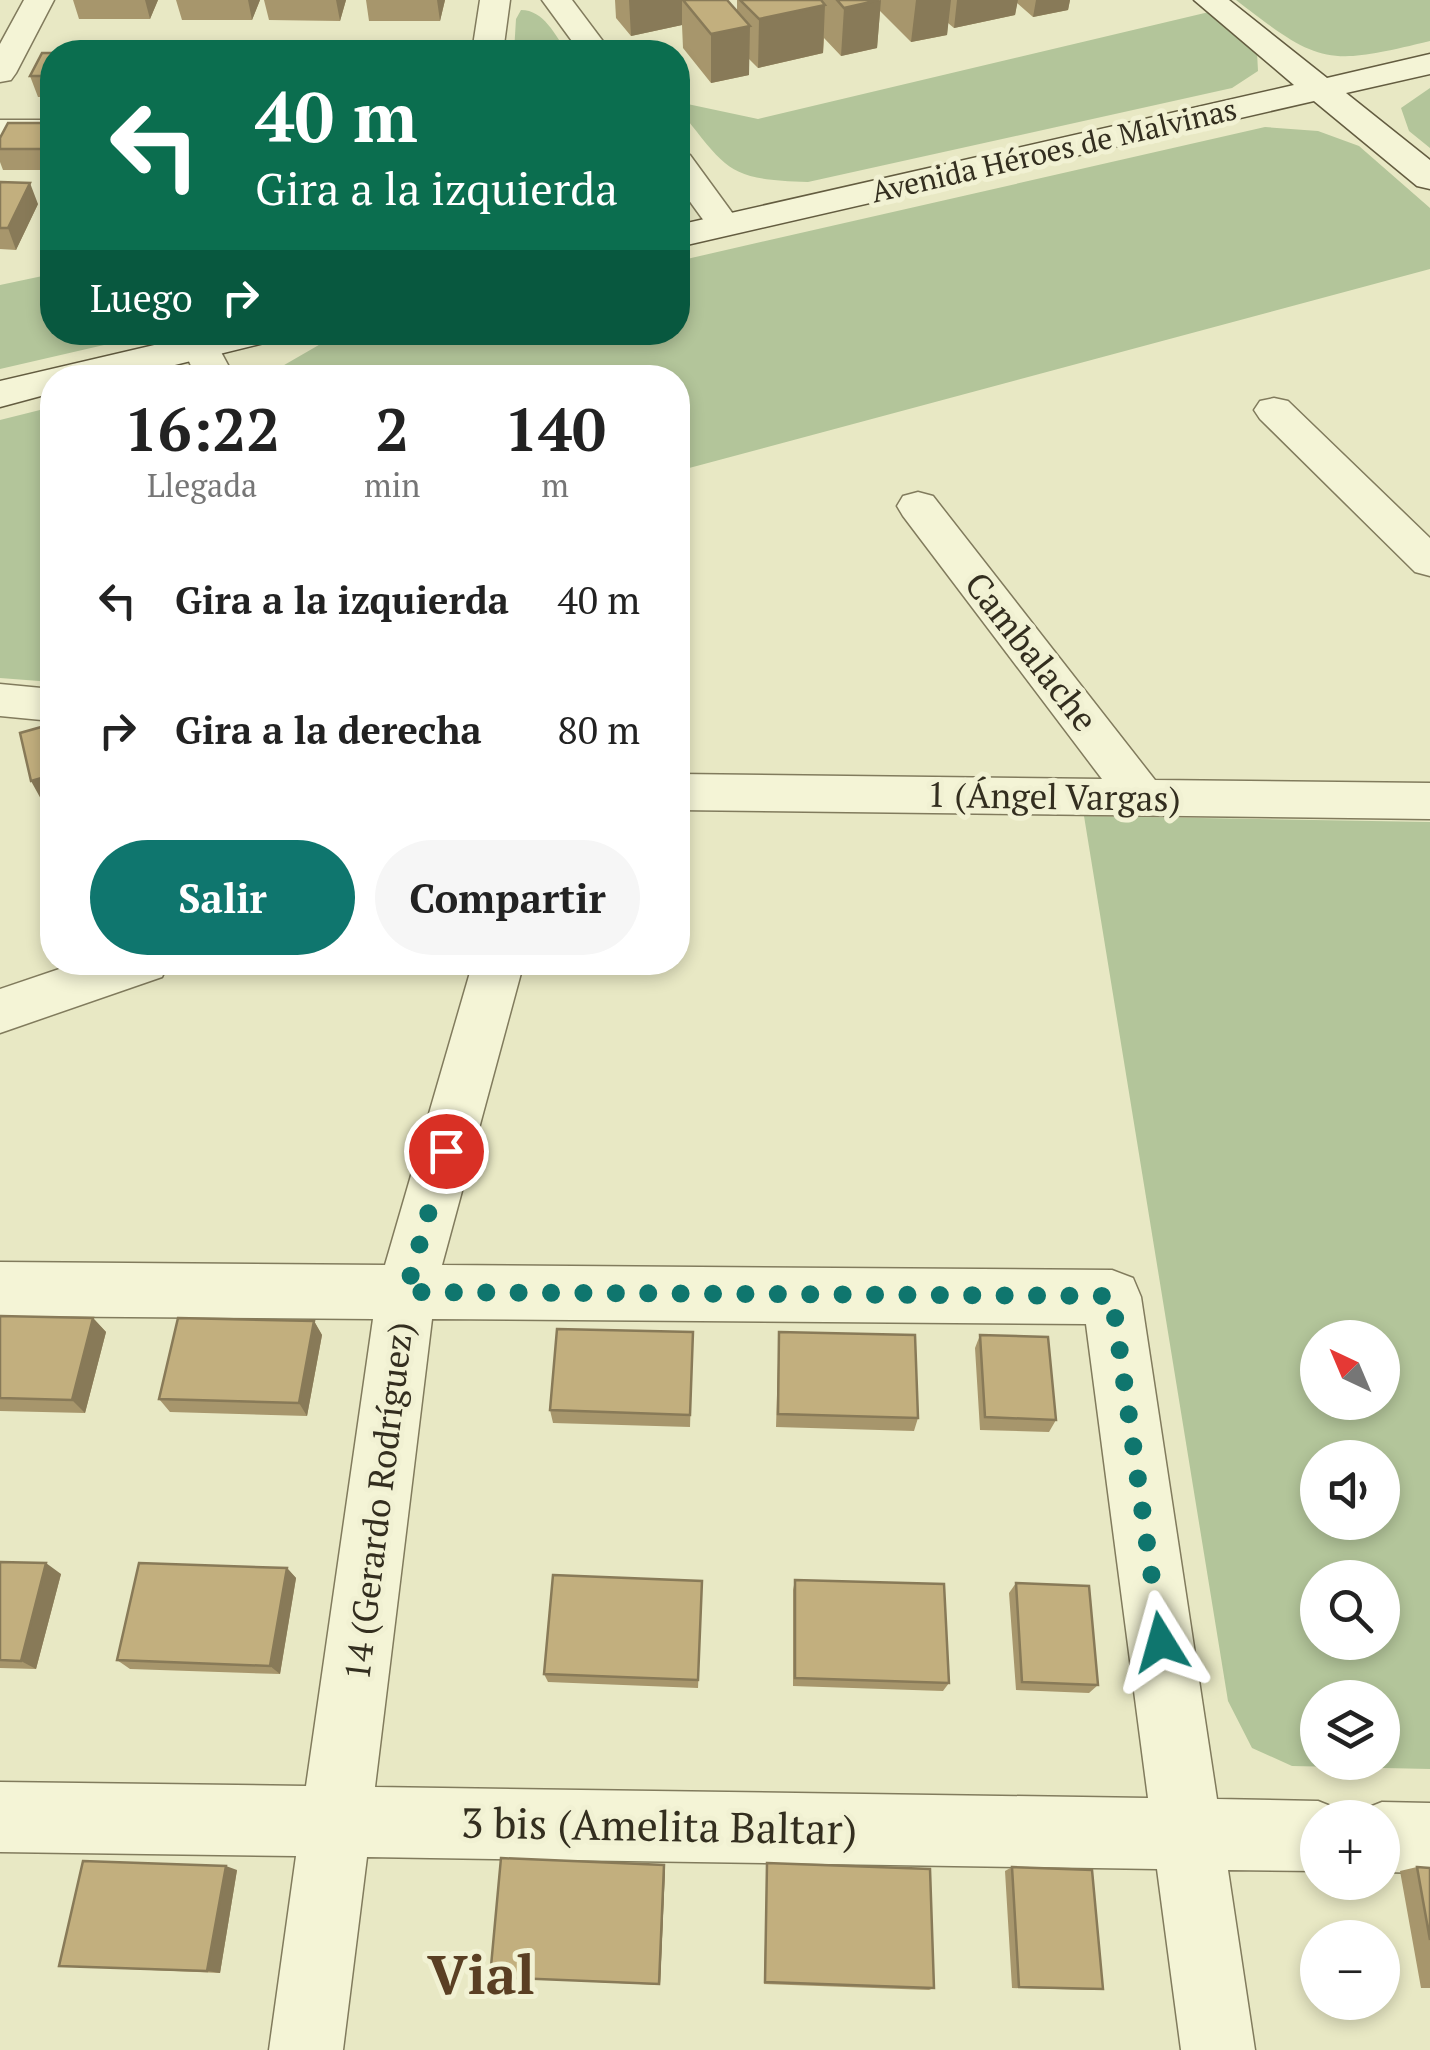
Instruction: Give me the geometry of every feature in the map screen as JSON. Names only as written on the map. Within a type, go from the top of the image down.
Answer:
[{"type":"main road","points":[[1210,0],[1430,178]]},
{"type":"main road","name":"Avenida Héroes de Malvinas","points":[[690,233],[1430,64]]},
{"type":"main road","points":[[183,365],[209,362],[239,345]]},
{"type":"main road","points":[[0,394],[40,384]]},
{"type":"street","points":[[0,73],[40,0]]},
{"type":"street","points":[[490,40],[495,0]]},
{"type":"street","points":[[557,0],[587,40]]},
{"type":"street","points":[[0,130],[40,130]]},
{"type":"street","points":[[690,178],[724,225]]},
{"type":"street","points":[[1274,410],[1430,562]]},
{"type":"street","name":"Cambalache","points":[[918,506],[1143,798]]},
{"type":"street","points":[[0,700],[40,704]]},
{"type":"street","name":"1 (Ángel Vargas)","points":[[690,792],[1430,801]]},
{"type":"street","points":[[0,1011],[106,975]]},
{"type":"street","name":"14 (Gerardo Rodríguez)","points":[[306,2050],[406,1292],[495,975]]},
{"type":"street","points":[[0,1288],[1112,1296],[1218,2050]]},
{"type":"street","name":"3 bis (Amelita Baltar)","points":[[0,1817],[1300,1836]]},
{"type":"street","points":[[1400,1837],[1430,1838]]},
{"type":"green space","points":[[1236,0],[1430,0],[1430,41],[1368,54],[1326,54],[1287,37]]},
{"type":"green space","points":[[521,10],[536,14],[559,40],[515,40],[516,19]]},
{"type":"green space","points":[[1209,12],[1257,52],[1258,71],[1232,88],[808,182],[760,178],[731,167],[690,123],[690,105],[758,119]]},
{"type":"green space","points":[[1430,88],[1430,148],[1409,131],[1401,108]]},
{"type":"green space","points":[[1265,127],[1318,131],[1359,146],[1430,208],[1430,269],[690,468],[690,365],[284,365],[319,345],[690,345],[690,258]]},
{"type":"green space","points":[[40,277],[40,345],[104,345],[0,369],[0,285]]},
{"type":"green space","points":[[40,410],[40,681],[0,678],[0,420]]},
{"type":"green space","points":[[1084,816],[1430,822],[1430,1769],[1400,1768],[1400,1680],[1300,1680],[1300,1766],[1252,1748],[1228,1701]]},
{"type":"building","points":[[683,0],[727,0],[750,26],[711,34]]},
{"type":"building","points":[[740,0],[821,0],[825,5],[759,19]]},
{"type":"building","points":[[837,0],[879,0],[844,8]]},
{"type":"building","points":[[40,57],[40,76],[30,76]]},
{"type":"building","points":[[8,123],[40,123],[40,149],[0,149],[0,138]]},
{"type":"building","points":[[0,182],[30,183],[8,228],[0,228]]},
{"type":"building","points":[[40,727],[40,778],[31,781],[20,733]]},
{"type":"building","points":[[0,1316],[93,1318],[72,1400],[0,1398]]},
{"type":"building","points":[[178,1318],[314,1321],[299,1403],[159,1399]]},
{"type":"building","points":[[557,1329],[693,1332],[690,1415],[550,1410]]},
{"type":"building","points":[[779,1332],[915,1335],[918,1418],[778,1414]]},
{"type":"building","points":[[980,1335],[1048,1337],[1056,1420],[985,1417]]},
{"type":"building","points":[[0,1562],[46,1563],[21,1661],[0,1660]]},
{"type":"building","points":[[139,1563],[287,1568],[270,1666],[117,1660]]},
{"type":"building","points":[[553,1575],[702,1581],[698,1680],[544,1674]]},
{"type":"building","points":[[795,1580],[944,1584],[949,1683],[795,1678]]},
{"type":"building","points":[[1016,1583],[1089,1586],[1098,1685],[1022,1682]]},
{"type":"building","points":[[501,1858],[664,1865],[659,1984],[490,1977]]},
{"type":"building","points":[[83,1861],[226,1866],[207,1971],[59,1966]]},
{"type":"building","points":[[767,1863],[930,1869],[934,1988],[765,1982]]},
{"type":"building","points":[[1012,1867],[1092,1870],[1103,1989],[1019,1987]]},
{"type":"building","points":[[1417,1867],[1430,1868],[1430,1940]]},
{"type":"district","name":"Vial","points":[[481,1975]]},
{"type":"route","points":[[446,1151],[406,1292],[1112,1296],[1161,1642]]}]
